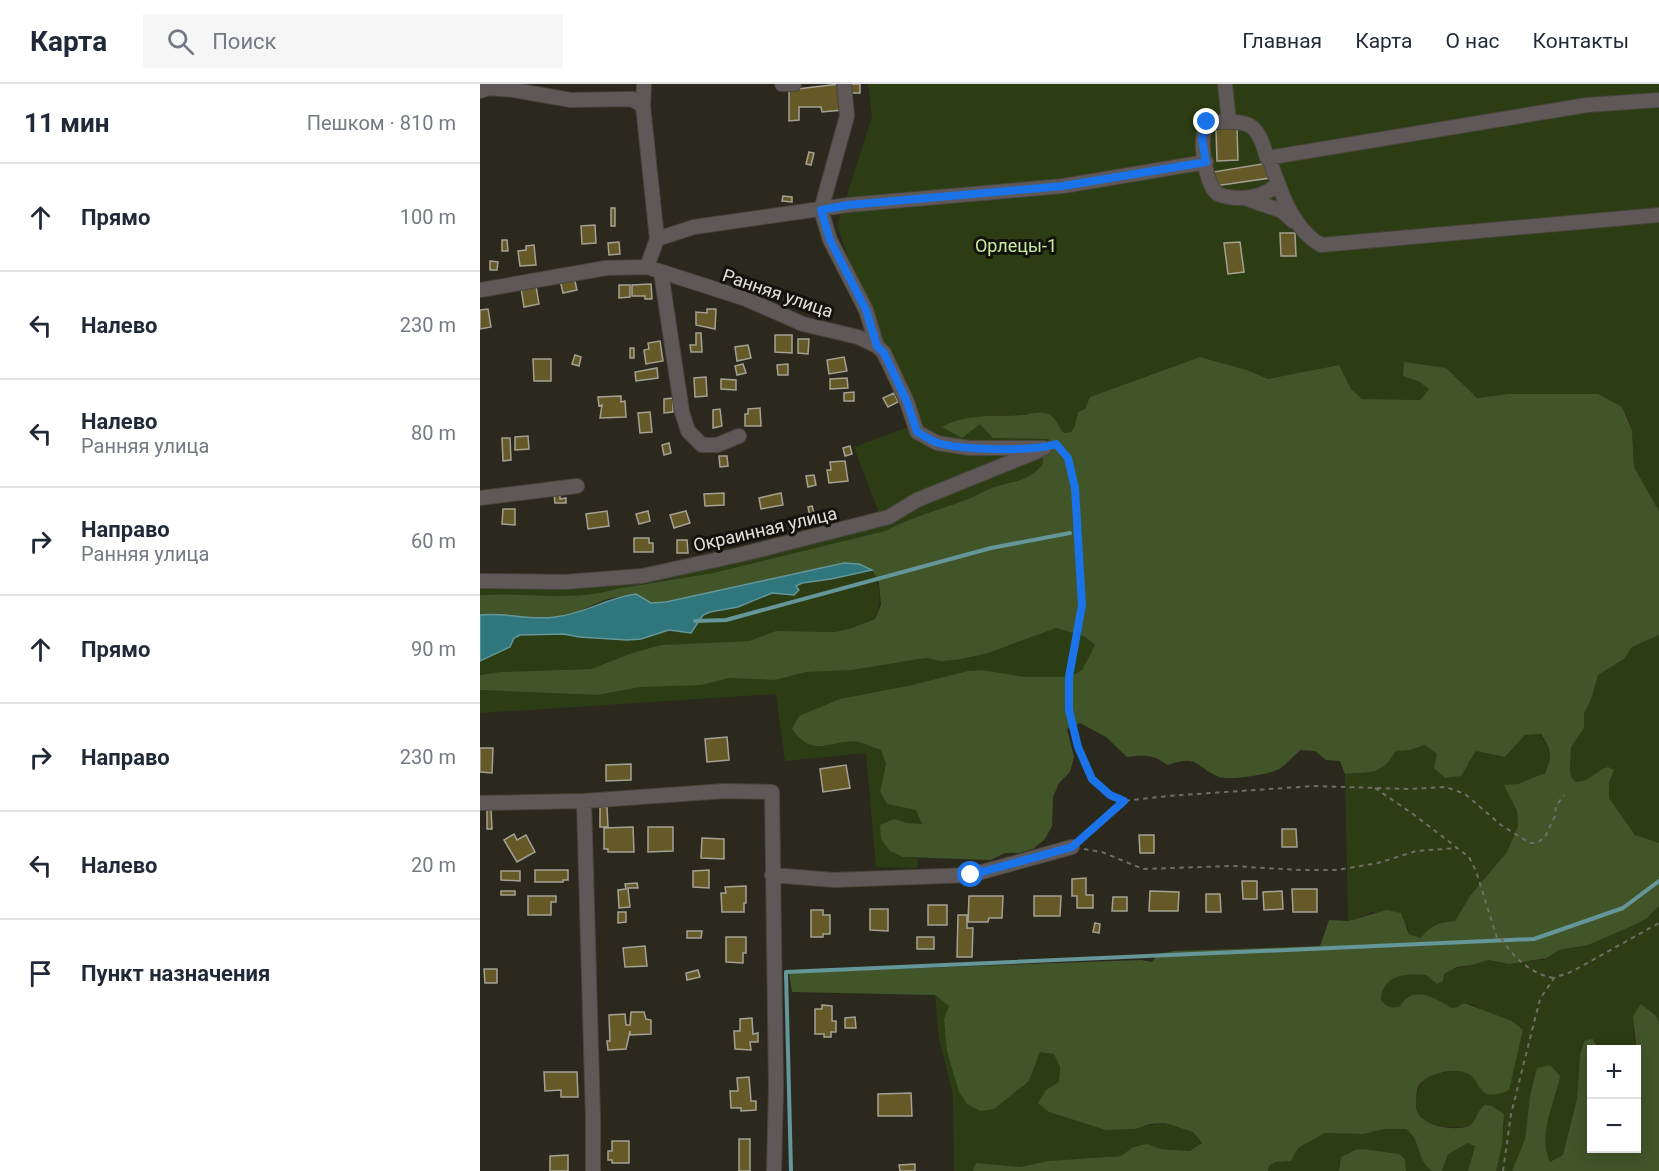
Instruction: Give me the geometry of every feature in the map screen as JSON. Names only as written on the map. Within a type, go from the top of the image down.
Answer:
[{"type":"street","points":[[644,84],[644,106],[657,239],[654,270],[682,412],[688,431],[702,445],[717,445],[739,436]]},
{"type":"street","points":[[782,84],[794,84]]},
{"type":"street","points":[[844,84],[847,116],[821,210],[830,240],[866,310],[877,346],[884,353],[907,402],[917,432],[937,443],[969,448],[1044,448]]},
{"type":"street","points":[[1225,84],[1229,122]]},
{"type":"street","points":[[480,92],[489,88],[571,100],[632,99],[644,106]]},
{"type":"street","points":[[1268,158],[1587,105],[1659,100]]},
{"type":"street","points":[[1281,190],[1277,185],[1269,192],[1244,198],[1219,194],[1212,187],[1207,176],[1202,139],[1207,122],[1242,123],[1254,127],[1261,136],[1281,190],[1299,226]]},
{"type":"street","points":[[657,239],[694,227],[848,205],[1063,186],[1206,162]]},
{"type":"street","points":[[1244,198],[1282,211],[1309,238],[1321,245],[1659,215]]},
{"type":"street","name":"Ранняя улица","points":[[480,290],[606,268],[654,270],[746,300],[803,324],[858,337],[877,346]]},
{"type":"street","name":"Окраинная улица","points":[[480,581],[565,582],[642,576],[743,554],[889,517],[918,500],[1044,448]]},
{"type":"street","points":[[480,498],[577,486]]},
{"type":"street","points":[[480,803],[584,801],[725,791],[772,792],[776,1087],[774,1171]]},
{"type":"street","points":[[584,801],[593,1171]]},
{"type":"street","points":[[772,875],[834,880],[971,875],[1072,847]]},
{"type":"path","points":[[1044,448],[1056,444],[1068,458],[1075,488],[1082,605],[1069,677],[1069,710],[1078,747],[1092,779],[1110,795],[1124,801],[1314,786],[1408,789],[1446,787],[1466,794],[1502,825],[1530,843],[1537,843],[1545,837],[1555,816],[1556,806],[1564,795]]},
{"type":"path","points":[[1372,787],[1413,814],[1469,857],[1476,871],[1497,938],[1501,938],[1512,953],[1542,977],[1554,978],[1573,971],[1659,923]]},
{"type":"path","points":[[1072,847],[1124,801]]},
{"type":"path","points":[[1072,847],[1102,852],[1143,869],[1232,866],[1300,870],[1337,870],[1378,863],[1416,851],[1458,848]]},
{"type":"path","points":[[1503,1171],[1511,1114],[1540,999],[1554,978]]},
{"type":"green space","name":"Орлецы-1","points":[[868,84],[1659,84],[1659,511],[1634,467],[1632,430],[1627,415],[1508,394],[1477,398],[1446,368],[1404,376],[1418,381],[1429,389],[1420,400],[1361,399],[1351,389],[1339,365],[1268,379],[1247,370],[1200,357],[1090,397],[1085,409],[1078,412],[1076,426],[1071,432],[1064,433],[1044,413],[986,416],[949,423],[980,424],[993,438],[1049,439],[1043,456],[1043,464],[1026,478],[991,488],[885,531],[713,573],[599,593],[565,596],[480,595],[480,583],[562,588],[883,524],[854,447],[908,427],[837,226],[872,117]]},
{"type":"green space","points":[[1200,357],[1247,370],[1268,379],[1339,365],[1351,389],[1362,399],[1420,400],[1429,389],[1418,381],[1403,376],[1404,362],[1446,368],[1477,398],[1508,394],[1598,394],[1622,407],[1632,430],[1634,467],[1659,511],[1659,635],[1632,647],[1624,659],[1598,675],[1591,700],[1584,713],[1584,728],[1571,747],[1570,769],[1571,777],[1576,782],[1585,780],[1608,767],[1614,770],[1609,783],[1609,798],[1635,835],[1659,843],[1659,906],[1647,918],[1634,925],[1588,945],[1559,950],[1547,958],[1509,964],[1488,960],[1457,967],[1444,974],[1443,981],[1437,984],[1426,975],[1403,975],[1390,981],[1382,992],[1381,1000],[1389,1007],[1400,1006],[1405,999],[1411,996],[1425,995],[1451,1008],[1464,1003],[1512,1021],[1523,1030],[1509,1090],[1493,1095],[1487,1094],[1469,1074],[1449,1071],[1427,1078],[1417,1091],[1418,1112],[1422,1118],[1436,1126],[1462,1128],[1469,1126],[1485,1105],[1492,1106],[1504,1114],[1502,1146],[1496,1171],[1468,1171],[1475,1146],[1468,1143],[1448,1154],[1442,1171],[1432,1171],[1423,1161],[1414,1139],[1406,1129],[1385,1129],[1363,1134],[1325,1133],[1298,1148],[1291,1161],[1275,1162],[1269,1166],[1268,1171],[973,1171],[976,1163],[1020,1167],[1048,1161],[1121,1156],[1133,1147],[1147,1144],[1161,1149],[1190,1151],[1202,1143],[1193,1132],[1165,1123],[1150,1124],[1135,1129],[1106,1130],[1049,1112],[1038,1103],[1046,1090],[1059,1082],[1060,1067],[1054,1054],[1040,1052],[1029,1081],[994,1109],[980,1111],[967,1104],[959,1092],[947,1051],[944,1019],[949,1006],[935,995],[792,992],[789,973],[1141,960],[1152,962],[1158,954],[1174,951],[1320,946],[1329,920],[1348,921],[1387,910],[1401,913],[1409,934],[1421,938],[1436,925],[1455,921],[1470,896],[1507,852],[1518,826],[1517,811],[1504,785],[1518,784],[1545,773],[1550,753],[1541,734],[1525,735],[1505,757],[1476,751],[1461,776],[1445,778],[1434,768],[1437,754],[1425,745],[1410,750],[1396,751],[1380,769],[1369,772],[1345,774],[1340,761],[1326,760],[1315,751],[1301,750],[1274,771],[1224,778],[1191,761],[1168,765],[1149,756],[1127,757],[1106,737],[1080,723],[1067,729],[1074,757],[1070,772],[1059,783],[1053,797],[1052,826],[1045,839],[1033,849],[1019,853],[1005,853],[991,860],[903,857],[890,851],[881,839],[880,825],[894,819],[922,824],[916,810],[887,804],[880,792],[886,764],[881,750],[858,742],[824,746],[808,744],[800,739],[792,729],[799,716],[840,699],[968,671],[982,670],[1025,677],[1069,677],[1082,670],[1095,645],[1084,636],[1056,628],[985,654],[956,660],[941,661],[926,658],[852,670],[806,672],[775,680],[730,678],[701,685],[641,687],[597,695],[480,690],[480,675],[500,672],[591,669],[632,653],[661,645],[749,641],[776,631],[835,632],[875,619],[881,605],[879,583],[872,570],[859,564],[844,563],[666,602],[651,603],[636,594],[622,596],[569,614],[546,618],[480,615],[480,595],[565,596],[599,593],[713,573],[885,531],[991,488],[1026,478],[1043,464],[1043,456],[1049,439],[993,438],[980,424],[962,438],[942,427],[981,416],[1043,413],[1052,417],[1064,433],[1071,432],[1078,412],[1085,409],[1090,397]]},
{"type":"green space","points":[[872,570],[880,594],[875,618],[849,629],[835,632],[776,631],[749,641],[661,645],[632,653],[591,669],[500,672],[480,675],[480,661],[497,654],[520,635],[564,634],[579,637],[641,639],[669,630],[691,633],[703,615],[710,612],[738,607],[772,593],[786,596],[802,583]]},
{"type":"green space","points":[[1056,628],[1084,636],[1095,645],[1082,670],[1069,677],[1025,677],[982,670],[968,671],[854,697],[793,729],[801,739],[816,746],[858,742],[881,750],[886,764],[880,793],[887,804],[917,810],[922,824],[894,819],[903,857],[918,859],[917,868],[876,867],[866,753],[785,761],[776,694],[480,713],[480,690],[597,695],[641,687],[730,678],[775,680],[806,672],[852,670],[926,658],[941,661],[956,660],[985,654]]},
{"type":"green space","points":[[1659,635],[1659,843],[1641,839],[1630,829],[1609,798],[1609,783],[1613,777],[1590,778],[1583,782],[1576,782],[1571,777],[1570,769],[1571,747],[1584,728],[1583,713],[1591,700],[1598,675],[1624,659],[1632,647]]},
{"type":"green space","points":[[1540,734],[1547,746],[1550,757],[1549,765],[1538,777],[1505,786],[1517,811],[1518,826],[1507,852],[1470,896],[1455,921],[1436,925],[1421,938],[1409,934],[1408,926],[1373,912],[1348,921],[1345,774],[1375,771],[1385,765],[1396,751],[1410,750],[1425,745],[1437,754],[1469,764],[1476,751],[1505,757],[1525,735]]},
{"type":"green space","points":[[1659,906],[1659,1022],[1656,1016],[1633,1030],[1635,1045],[1596,1045],[1593,1039],[1580,1054],[1577,1098],[1563,1155],[1550,1163],[1546,1144],[1548,1117],[1558,1091],[1530,1096],[1525,1139],[1512,1171],[1496,1171],[1505,1121],[1476,1115],[1468,1126],[1450,1127],[1434,1125],[1422,1118],[1416,1106],[1421,1084],[1431,1076],[1453,1071],[1471,1076],[1481,1090],[1522,1030],[1512,1021],[1471,1004],[1451,1008],[1425,995],[1411,996],[1405,999],[1400,1006],[1389,1007],[1381,1000],[1382,992],[1390,981],[1403,975],[1426,975],[1437,984],[1450,970],[1480,961],[1502,963],[1547,959],[1559,950],[1588,945],[1647,918]]},
{"type":"green space","points":[[935,995],[949,1006],[944,1019],[959,1092],[967,1104],[980,1111],[1029,1081],[1040,1052],[1055,1054],[1060,1067],[1059,1083],[1046,1090],[1120,1130],[1165,1123],[1193,1132],[1202,1144],[1191,1151],[1161,1149],[1147,1144],[1133,1147],[1122,1156],[1048,1161],[1020,1167],[976,1163],[973,1171],[954,1171],[953,1095],[939,1039]]},
{"type":"green space","points":[[1641,1004],[1656,1016],[1659,1022],[1659,1171],[1512,1171],[1525,1139],[1530,1096],[1537,1068],[1550,1065],[1560,1076],[1546,1129],[1546,1151],[1550,1162],[1563,1155],[1577,1098],[1580,1054],[1585,1040],[1593,1039],[1596,1045],[1587,1045],[1587,1153],[1641,1153],[1641,1045],[1636,1045],[1633,1016]]},
{"type":"green space","points":[[1385,1129],[1406,1129],[1411,1133],[1423,1161],[1432,1171],[1406,1171],[1405,1159],[1363,1149],[1348,1152],[1339,1163],[1339,1171],[1268,1171],[1269,1166],[1275,1161],[1291,1161],[1298,1148],[1325,1133],[1363,1134]]},
{"type":"green space","points":[[1468,1143],[1475,1145],[1468,1171],[1442,1171],[1448,1154]]},
{"type":"green space","points":[[1363,1149],[1399,1154],[1405,1159],[1406,1171],[1339,1171],[1341,1157]]},
{"type":"water","points":[[844,563],[859,564],[872,570],[802,583],[796,586],[799,590],[794,595],[772,593],[738,607],[710,612],[703,615],[691,633],[669,630],[641,639],[627,640],[564,634],[520,635],[514,638],[510,647],[480,661],[480,615],[555,617],[576,613],[636,594],[651,603],[666,602]]},
{"type":"building","points":[[839,84],[843,110],[822,112],[821,107],[799,107],[799,120],[789,121],[789,90]]},
{"type":"building","points":[[847,84],[860,84],[860,93],[848,93]]},
{"type":"building","points":[[1237,128],[1238,160],[1217,161],[1216,129]]},
{"type":"building","points":[[809,152],[814,153],[811,165],[806,164]]},
{"type":"building","points":[[1268,163],[1270,178],[1215,186],[1213,172]]},
{"type":"building","points":[[783,196],[792,197],[792,202],[782,201]]},
{"type":"building","points":[[611,208],[615,208],[615,226],[611,226]]},
{"type":"building","points":[[595,225],[596,243],[582,244],[581,226]]},
{"type":"building","points":[[1280,233],[1295,233],[1296,256],[1281,256]]},
{"type":"building","points":[[502,240],[507,240],[508,251],[502,251]]},
{"type":"building","points":[[619,242],[620,254],[609,255],[608,243]]},
{"type":"building","points":[[1240,242],[1244,272],[1228,274],[1224,243]]},
{"type":"building","points":[[534,245],[536,265],[520,266],[518,251],[526,250],[526,246]]},
{"type":"building","points":[[490,261],[498,262],[497,270],[490,270]]},
{"type":"building","points":[[574,277],[577,290],[563,293],[560,280]]},
{"type":"building","points":[[651,284],[652,299],[645,299],[645,296],[632,296],[632,285]]},
{"type":"building","points":[[619,285],[630,285],[630,297],[619,298]]},
{"type":"building","points":[[536,286],[539,304],[524,307],[521,288]]},
{"type":"building","points":[[488,309],[491,327],[480,329],[480,310]]},
{"type":"building","points":[[707,309],[716,309],[715,329],[696,325],[696,312],[707,313]]},
{"type":"building","points":[[696,333],[701,333],[702,352],[691,352],[690,345],[696,345]]},
{"type":"building","points":[[775,335],[792,335],[792,353],[775,352]]},
{"type":"building","points":[[798,339],[809,339],[808,354],[798,353]]},
{"type":"building","points":[[660,341],[663,361],[646,364],[644,350],[649,349],[648,343]]},
{"type":"building","points":[[748,345],[751,358],[737,361],[735,347]]},
{"type":"building","points":[[630,348],[634,348],[634,358],[630,358]]},
{"type":"building","points":[[575,355],[581,357],[579,366],[572,364]]},
{"type":"building","points":[[844,357],[847,371],[829,374],[827,360]]},
{"type":"building","points":[[533,359],[551,359],[551,381],[534,381]]},
{"type":"building","points":[[743,364],[746,373],[737,375],[735,366]]},
{"type":"building","points":[[788,364],[788,375],[778,375],[777,365]]},
{"type":"building","points":[[657,368],[658,378],[636,381],[635,372]]},
{"type":"building","points":[[706,377],[707,396],[695,397],[694,378]]},
{"type":"building","points":[[847,378],[848,388],[830,389],[830,379]]},
{"type":"building","points":[[721,379],[736,380],[736,390],[721,389]]},
{"type":"building","points":[[854,392],[854,401],[844,401],[844,393]]},
{"type":"building","points":[[894,393],[898,402],[888,407],[883,398]]},
{"type":"building","points":[[621,396],[621,402],[625,401],[626,417],[600,418],[602,405],[599,406],[598,397]]},
{"type":"building","points":[[673,398],[673,412],[664,413],[664,399]]},
{"type":"building","points":[[760,408],[761,426],[745,426],[745,414],[748,414],[748,409]]},
{"type":"building","points":[[720,409],[722,426],[713,428],[713,410]]},
{"type":"building","points":[[650,412],[652,432],[640,433],[638,413]]},
{"type":"building","points":[[528,436],[529,449],[515,450],[515,437]]},
{"type":"building","points":[[502,438],[510,438],[511,460],[503,461]]},
{"type":"building","points":[[669,443],[671,453],[664,455],[662,445]]},
{"type":"building","points":[[850,446],[852,454],[845,456],[843,448]]},
{"type":"building","points":[[719,456],[727,456],[728,466],[720,467]]},
{"type":"building","points":[[845,461],[848,481],[829,483],[827,470],[831,470],[830,462]]},
{"type":"building","points":[[814,475],[816,485],[808,487],[806,476]]},
{"type":"building","points":[[560,493],[560,499],[566,498],[566,503],[555,503],[554,494]]},
{"type":"building","points":[[724,493],[724,505],[705,506],[704,494]]},
{"type":"building","points":[[781,493],[783,505],[761,509],[759,498]]},
{"type":"building","points":[[812,506],[815,516],[810,517],[808,507]]},
{"type":"building","points":[[503,509],[515,509],[515,525],[502,524]]},
{"type":"building","points":[[607,511],[609,526],[588,529],[586,514]]},
{"type":"building","points":[[648,511],[650,521],[639,524],[636,514]]},
{"type":"building","points":[[686,511],[690,523],[674,528],[670,515]]},
{"type":"building","points":[[634,538],[649,538],[649,543],[653,543],[653,552],[634,552]]},
{"type":"building","points":[[677,540],[687,540],[688,553],[677,553]]},
{"type":"building","points":[[727,737],[729,760],[707,762],[705,739]]},
{"type":"building","points":[[480,748],[493,748],[492,773],[480,772]]},
{"type":"building","points":[[631,764],[631,780],[606,781],[606,765]]},
{"type":"building","points":[[846,765],[850,788],[823,792],[820,769]]},
{"type":"building","points":[[600,807],[607,807],[608,827],[600,827]]},
{"type":"building","points":[[487,810],[491,810],[492,829],[487,829]]},
{"type":"building","points":[[633,827],[634,852],[608,852],[608,849],[604,849],[604,828]]},
{"type":"building","points":[[648,827],[673,827],[673,851],[648,852]]},
{"type":"building","points":[[1282,829],[1296,829],[1297,847],[1282,847]]},
{"type":"building","points":[[514,834],[517,840],[526,835],[535,852],[517,862],[504,840]]},
{"type":"building","points":[[1139,835],[1154,835],[1154,853],[1140,853]]},
{"type":"building","points":[[702,838],[724,839],[724,859],[701,858]]},
{"type":"building","points":[[535,870],[568,870],[568,880],[535,882]]},
{"type":"building","points":[[709,870],[709,888],[693,887],[693,871]]},
{"type":"building","points":[[501,871],[520,871],[520,881],[501,880]]},
{"type":"building","points":[[1086,878],[1086,895],[1093,895],[1093,908],[1077,908],[1077,896],[1072,896],[1072,879]]},
{"type":"building","points":[[1242,881],[1257,881],[1257,899],[1243,899]]},
{"type":"building","points":[[637,883],[638,888],[628,888],[630,907],[619,908],[618,890],[626,889],[625,884]]},
{"type":"building","points":[[746,886],[744,912],[722,912],[721,893],[726,893],[725,887]]},
{"type":"building","points":[[1292,889],[1317,889],[1317,912],[1293,912]]},
{"type":"building","points":[[501,891],[515,891],[515,895],[501,895]]},
{"type":"building","points":[[1150,891],[1179,892],[1178,911],[1149,911]]},
{"type":"building","points":[[1282,891],[1283,909],[1264,910],[1263,892]]},
{"type":"building","points":[[1206,894],[1220,894],[1221,912],[1206,912]]},
{"type":"building","points":[[528,896],[556,896],[556,902],[551,902],[551,915],[528,915]]},
{"type":"building","points":[[969,896],[1003,896],[1002,918],[989,918],[988,922],[968,922]]},
{"type":"building","points":[[1034,896],[1061,896],[1060,916],[1034,916]]},
{"type":"building","points":[[1113,897],[1127,897],[1127,911],[1112,911]]},
{"type":"building","points":[[928,905],[947,905],[947,925],[928,925]]},
{"type":"building","points":[[870,909],[888,909],[888,931],[870,930]]},
{"type":"building","points":[[811,910],[823,910],[823,915],[830,915],[830,934],[823,934],[823,937],[811,937]]},
{"type":"building","points":[[618,912],[626,912],[626,922],[618,923]]},
{"type":"building","points":[[958,915],[967,915],[967,928],[973,928],[972,957],[957,957]]},
{"type":"building","points":[[1095,923],[1100,924],[1099,933],[1093,932]]},
{"type":"building","points":[[687,931],[702,931],[701,938],[687,938]]},
{"type":"building","points":[[726,937],[746,937],[746,953],[743,953],[743,963],[726,962]]},
{"type":"building","points":[[917,937],[934,937],[934,949],[917,949]]},
{"type":"building","points":[[645,946],[647,966],[625,967],[623,948]]},
{"type":"building","points":[[484,969],[497,969],[497,983],[485,983]]},
{"type":"building","points":[[698,970],[700,977],[687,980],[686,973]]},
{"type":"building","points":[[822,1005],[832,1006],[832,1021],[836,1021],[836,1032],[831,1032],[831,1037],[815,1034],[815,1009],[822,1009]]},
{"type":"building","points":[[631,1012],[644,1012],[646,1019],[651,1020],[651,1034],[630,1035],[630,1031],[626,1049],[608,1050],[609,1015],[625,1014],[626,1025],[630,1025]]},
{"type":"building","points":[[855,1017],[856,1028],[845,1028],[845,1018]]},
{"type":"building","points":[[752,1018],[753,1034],[758,1033],[758,1042],[750,1042],[751,1050],[735,1049],[734,1031],[740,1031],[740,1019]]},
{"type":"building","points":[[544,1072],[577,1072],[578,1097],[561,1097],[561,1090],[545,1091]]},
{"type":"building","points":[[749,1077],[751,1101],[756,1101],[756,1110],[741,1111],[741,1108],[731,1108],[730,1091],[738,1091],[737,1078]]},
{"type":"building","points":[[911,1093],[912,1116],[878,1116],[878,1094]]},
{"type":"building","points":[[739,1139],[750,1139],[750,1171],[739,1171]]},
{"type":"building","points":[[612,1141],[629,1141],[629,1163],[612,1163],[612,1160],[608,1160],[608,1151],[612,1151]]},
{"type":"building","points":[[568,1155],[568,1171],[550,1171],[550,1156]]},
{"type":"building","points":[[915,1164],[915,1171],[900,1171],[899,1165]]},
{"type":"waterway","points":[[695,621],[726,620],[991,548],[1070,533]]},
{"type":"waterway","points":[[791,1171],[786,972],[1534,939],[1623,908],[1659,881]]},
{"type":"route","points":[[971,875],[1072,847],[1124,801],[1110,795],[1092,779],[1078,747],[1069,710],[1069,677],[1082,605],[1075,488],[1068,458],[1056,444],[1044,448],[969,448],[937,443],[917,432],[907,402],[884,353],[877,346],[866,310],[849,281],[830,240],[821,210],[848,205],[1063,186],[1206,162],[1202,139],[1207,122]]}]
